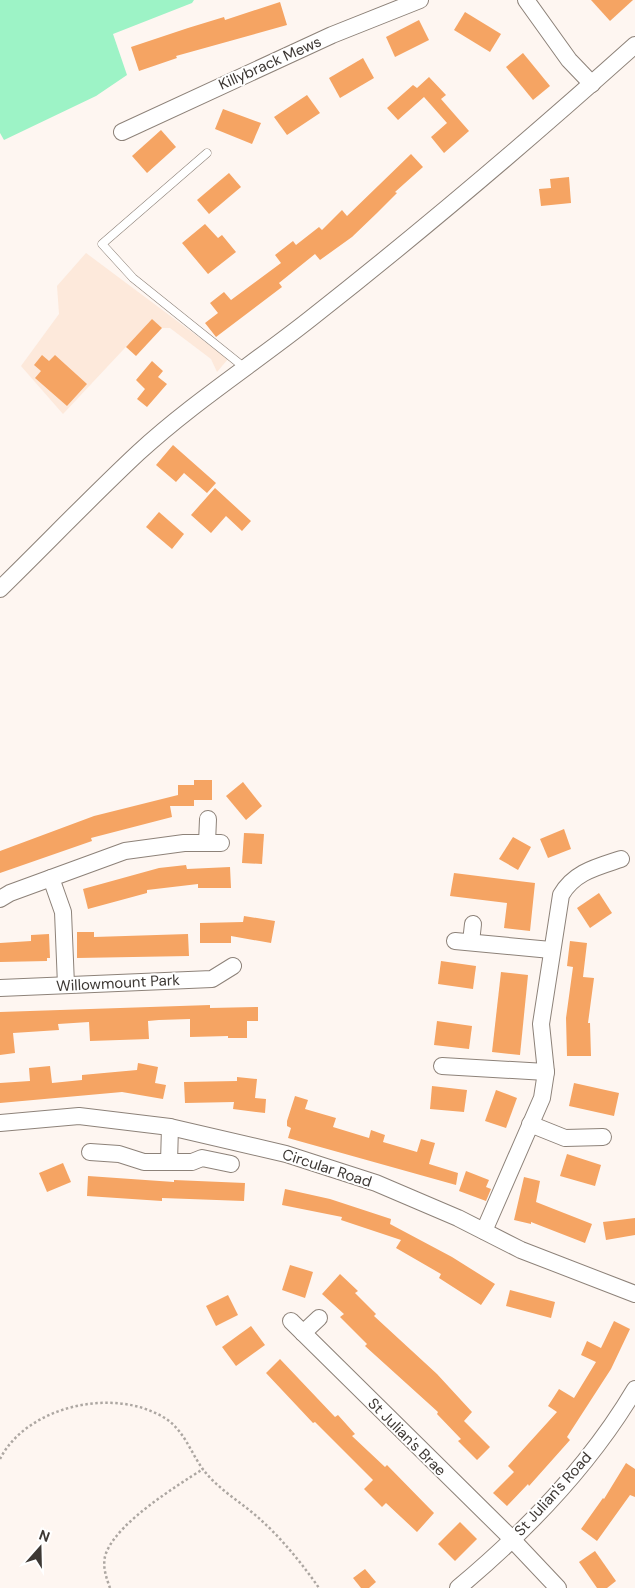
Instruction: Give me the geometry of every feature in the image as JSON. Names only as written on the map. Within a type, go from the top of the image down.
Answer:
[{"type":"street","name":"Killybrack Mews","points":[[122,132],[332,35],[420,0]]},
{"type":"street","points":[[526,0],[569,60],[592,84]]},
{"type":"street","points":[[0,589],[138,453],[245,368],[309,321],[418,233],[635,46]]},
{"type":"street","points":[[0,899],[125,851],[184,843],[214,843],[208,820]]},
{"type":"street","points":[[484,1231],[542,1098],[546,1072],[541,1024],[557,908],[567,885],[576,876],[621,859]]},
{"type":"street","points":[[52,878],[63,912],[66,985]]},
{"type":"street","points":[[473,924],[463,942],[551,950]]},
{"type":"street","name":"Willowmount Park","points":[[0,988],[212,979],[233,966]]},
{"type":"street","points":[[442,1066],[546,1072]]},
{"type":"street","name":"Circular Road","points":[[0,1123],[79,1116],[170,1127],[286,1154],[376,1183],[484,1231],[521,1250],[635,1294]]},
{"type":"street","points":[[530,1124],[565,1138],[603,1137]]},
{"type":"street","points":[[169,1162],[170,1127]]},
{"type":"street","points":[[90,1152],[119,1154],[144,1162],[192,1162],[202,1158],[232,1164]]},
{"type":"street","points":[[303,1333],[319,1318]]},
{"type":"street","name":"St Julian's Brae","points":[[291,1321],[512,1539],[558,1588]]},
{"type":"street","name":"St Julian's Road","points":[[458,1588],[512,1539],[575,1472],[618,1418],[635,1389]]},
{"type":"lane","points":[[207,154],[102,244],[133,278],[245,368]]},
{"type":"path","points":[[0,1459],[7,1445],[25,1427],[70,1408],[113,1402],[146,1408],[165,1418],[177,1428],[203,1469],[230,1496],[262,1520],[318,1588]]},
{"type":"path","points":[[110,1588],[105,1576],[104,1562],[107,1550],[126,1525],[169,1491],[203,1469]]},
{"type":"shaded area","points":[[86,253],[228,359],[217,372],[211,359],[170,328],[162,328],[152,319],[63,414],[21,366],[59,314],[57,286]]},
{"type":"green space","points":[[0,0],[194,0],[192,3],[113,34],[127,75],[96,96],[4,140],[0,133]]},
{"type":"building","points":[[591,0],[633,0],[610,21]]},
{"type":"building","points":[[280,2],[287,25],[176,56],[177,58],[139,71],[131,47],[224,17],[225,20]]},
{"type":"building","points":[[465,12],[501,34],[490,52],[454,30]]},
{"type":"building","points":[[419,20],[429,40],[395,57],[386,37]]},
{"type":"building","points":[[523,53],[550,86],[533,100],[506,67]]},
{"type":"building","points":[[363,58],[374,78],[340,98],[329,78]]},
{"type":"building","points":[[429,77],[446,95],[441,99],[469,131],[444,153],[431,137],[447,123],[424,97],[398,120],[387,108],[413,85],[417,88]]},
{"type":"building","points":[[307,95],[320,113],[287,135],[274,117]]},
{"type":"building","points":[[223,109],[261,123],[252,144],[215,129]]},
{"type":"building","points":[[161,130],[176,147],[147,173],[132,156]]},
{"type":"building","points":[[411,154],[423,167],[395,192],[397,193],[352,237],[320,260],[315,254],[279,283],[282,287],[216,337],[205,323],[218,313],[210,303],[224,292],[231,300],[281,263],[275,255],[293,241],[296,245],[319,227],[322,230],[342,210],[347,216]]},
{"type":"building","points":[[229,173],[241,187],[209,214],[197,200]]},
{"type":"building","points":[[569,177],[571,203],[541,206],[539,189],[551,188],[550,179]]},
{"type":"building","points":[[205,224],[218,238],[222,235],[236,252],[208,274],[182,243]]},
{"type":"building","points":[[152,319],[162,328],[136,356],[126,347]]},
{"type":"building","points":[[42,355],[49,361],[55,355],[87,384],[67,406],[35,378],[41,371],[34,365]]},
{"type":"building","points":[[152,361],[163,371],[158,377],[167,384],[147,407],[137,399],[145,389],[136,380]]},
{"type":"building","points":[[173,445],[216,483],[207,493],[184,473],[176,482],[156,465]]},
{"type":"building","points":[[215,488],[251,521],[242,531],[226,516],[211,533],[191,515]]},
{"type":"building","points":[[159,512],[184,534],[172,549],[146,527]]},
{"type":"building","points":[[194,780],[212,780],[212,800],[194,800],[194,806],[170,806],[172,817],[91,838],[92,841],[0,873],[0,851],[94,816],[178,795],[178,785],[194,785]]},
{"type":"building","points":[[243,782],[262,806],[246,820],[226,796]]},
{"type":"building","points":[[564,829],[571,849],[548,858],[540,839]]},
{"type":"building","points":[[244,833],[264,834],[262,864],[242,863]]},
{"type":"building","points":[[513,837],[531,847],[518,870],[499,859]]},
{"type":"building","points":[[186,865],[187,869],[230,867],[231,888],[198,888],[198,884],[147,890],[147,893],[88,909],[83,889],[159,868]]},
{"type":"building","points":[[454,873],[535,883],[530,931],[504,928],[507,903],[450,896]]},
{"type":"building","points":[[599,893],[612,913],[590,928],[577,908]]},
{"type":"building","points":[[244,916],[275,921],[271,943],[231,936],[231,943],[200,943],[200,923],[243,922]]},
{"type":"building","points":[[77,932],[94,932],[94,937],[188,934],[189,956],[77,958]]},
{"type":"building","points":[[49,934],[50,958],[47,958],[47,961],[0,962],[0,943],[31,941],[31,935]]},
{"type":"building","points":[[570,941],[587,943],[583,977],[594,978],[588,1023],[590,1023],[591,1056],[567,1056],[566,1018],[573,967],[567,966]]},
{"type":"building","points":[[441,961],[476,966],[473,989],[438,984]]},
{"type":"building","points":[[501,972],[528,975],[520,1055],[492,1052]]},
{"type":"building","points":[[210,1005],[210,1008],[258,1007],[258,1021],[247,1021],[247,1038],[228,1038],[228,1036],[190,1037],[190,1019],[148,1021],[149,1039],[90,1041],[89,1022],[58,1024],[59,1030],[13,1033],[15,1053],[0,1055],[0,1012]]},
{"type":"building","points":[[437,1021],[472,1026],[469,1049],[434,1045]]},
{"type":"building","points":[[138,1063],[158,1067],[155,1083],[166,1085],[163,1099],[122,1092],[0,1103],[0,1083],[30,1081],[29,1068],[50,1066],[52,1083],[82,1080],[82,1075],[137,1070]]},
{"type":"building","points":[[237,1077],[257,1079],[255,1098],[266,1099],[265,1113],[233,1109],[234,1102],[185,1103],[184,1082],[237,1081]]},
{"type":"building","points":[[574,1083],[619,1093],[614,1116],[569,1106]]},
{"type":"building","points":[[432,1086],[467,1090],[464,1112],[430,1109]]},
{"type":"building","points":[[496,1090],[517,1098],[506,1128],[485,1121]]},
{"type":"building","points":[[295,1096],[308,1100],[305,1109],[336,1118],[333,1127],[369,1138],[371,1130],[385,1135],[383,1142],[417,1152],[421,1139],[435,1143],[429,1164],[458,1173],[456,1185],[288,1138],[291,1128],[287,1126],[287,1121]]},
{"type":"building","points":[[567,1154],[601,1165],[595,1186],[560,1176]]},
{"type":"building","points":[[63,1163],[71,1182],[47,1192],[39,1173]]},
{"type":"building","points":[[466,1171],[489,1180],[486,1187],[491,1189],[486,1201],[459,1191]]},
{"type":"building","points":[[88,1176],[174,1182],[174,1180],[245,1183],[244,1201],[162,1198],[162,1201],[87,1196]]},
{"type":"building","points":[[524,1177],[540,1181],[536,1202],[592,1224],[585,1243],[531,1222],[531,1224],[514,1220]]},
{"type":"building","points":[[285,1189],[330,1199],[391,1219],[390,1224],[452,1257],[495,1284],[481,1305],[439,1278],[441,1274],[396,1248],[401,1240],[341,1220],[342,1217],[282,1205]]},
{"type":"building","points":[[635,1218],[635,1235],[606,1240],[603,1222]]},
{"type":"building","points":[[290,1265],[313,1272],[305,1298],[282,1290]]},
{"type":"building","points":[[340,1274],[358,1291],[355,1293],[376,1314],[374,1316],[437,1374],[472,1412],[464,1421],[490,1447],[477,1460],[458,1441],[461,1439],[437,1414],[438,1412],[365,1346],[367,1344],[340,1317],[344,1314],[322,1294]]},
{"type":"building","points":[[510,1290],[555,1302],[551,1318],[506,1306]]},
{"type":"building","points":[[228,1295],[238,1315],[216,1326],[206,1306]]},
{"type":"building","points":[[614,1321],[630,1329],[611,1369],[567,1437],[570,1440],[529,1486],[528,1484],[507,1506],[493,1493],[514,1472],[508,1466],[557,1412],[548,1406],[559,1389],[574,1398],[596,1362],[581,1355],[587,1341],[601,1348]]},
{"type":"building","points":[[251,1326],[265,1345],[236,1366],[222,1347]]},
{"type":"building","points":[[280,1359],[335,1417],[338,1415],[355,1434],[352,1436],[385,1467],[387,1465],[434,1513],[417,1532],[386,1503],[382,1507],[364,1489],[373,1480],[315,1422],[313,1423],[266,1373]]},
{"type":"building","points":[[626,1463],[635,1469],[635,1497],[630,1495],[597,1541],[581,1529],[604,1499]]},
{"type":"building","points":[[460,1522],[477,1539],[455,1561],[438,1544]]},
{"type":"building","points":[[595,1551],[616,1581],[607,1588],[597,1588],[579,1562]]},
{"type":"building","points":[[365,1569],[376,1582],[369,1588],[361,1588],[353,1578]]}]
